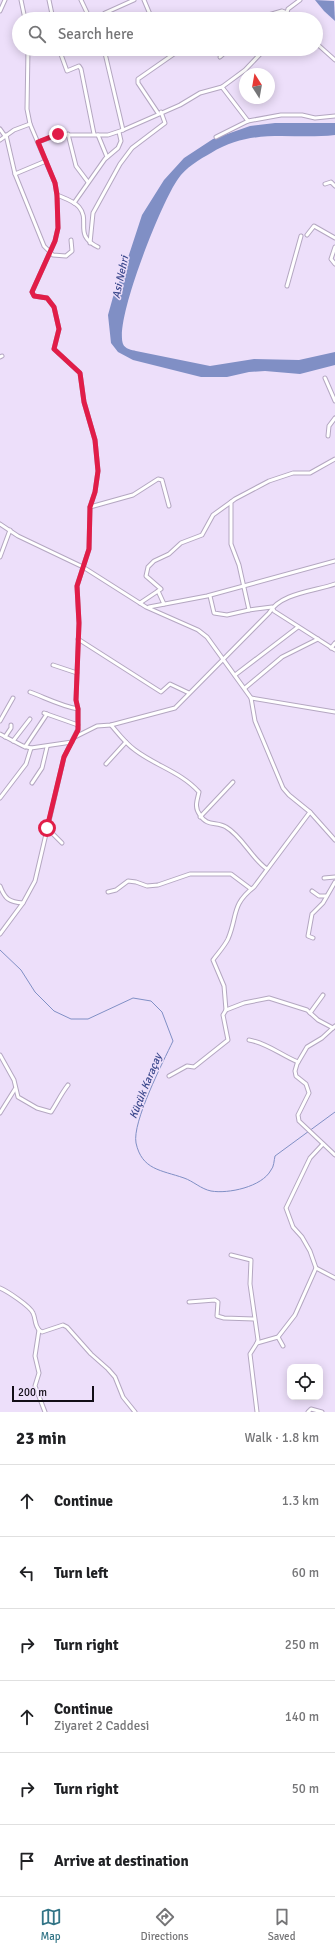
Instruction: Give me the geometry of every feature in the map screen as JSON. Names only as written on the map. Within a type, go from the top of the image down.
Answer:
[{"type":"street","points":[[0,11],[5,0]]},
{"type":"street","points":[[21,0],[24,12]]},
{"type":"street","points":[[49,0],[52,12]]},
{"type":"street","points":[[81,0],[87,12]]},
{"type":"street","points":[[107,12],[134,0]]},
{"type":"street","points":[[144,0],[149,12]]},
{"type":"street","points":[[286,12],[300,0]]},
{"type":"street","points":[[323,49],[335,60]]},
{"type":"street","points":[[0,934],[23,903],[35,881],[64,757],[75,737],[78,725],[78,709],[76,700],[78,639],[77,586],[89,549],[90,507],[95,492],[98,471],[95,440],[84,402],[82,379],[74,367],[54,349],[59,329],[52,303],[47,298],[34,296],[32,292],[57,234],[57,195],[53,178],[30,124],[26,100],[29,56]]},
{"type":"street","points":[[62,56],[67,71],[78,66],[80,69],[96,135],[106,157]]},
{"type":"street","points":[[74,203],[106,157],[115,151],[120,145],[121,131],[105,56]]},
{"type":"street","points":[[90,243],[93,213],[126,155],[165,123],[138,83],[138,80],[171,56]]},
{"type":"street","points":[[38,142],[51,135],[96,135],[121,131],[180,105],[200,93],[222,87],[248,68],[259,56]]},
{"type":"street","points":[[222,87],[248,121]]},
{"type":"street","points":[[216,137],[248,121],[281,115],[302,114],[314,118],[335,116]]},
{"type":"street","points":[[0,140],[14,130],[30,124]]},
{"type":"street","points":[[0,129],[5,136],[15,174],[44,246],[50,253],[61,256],[68,254],[72,249],[71,240]]},
{"type":"street","points":[[68,134],[76,166],[88,182]]},
{"type":"street","points":[[15,174],[46,161]]},
{"type":"street","points":[[325,184],[331,182],[335,186]]},
{"type":"street","points":[[57,195],[74,203],[81,209],[84,234],[90,243],[98,247]]},
{"type":"street","points":[[307,235],[314,226],[335,238]]},
{"type":"street","points":[[287,286],[301,236]]},
{"type":"street","points":[[335,247],[331,259],[335,264]]},
{"type":"street","points":[[325,378],[335,401]]},
{"type":"street","points":[[328,436],[329,426],[335,418]]},
{"type":"street","points":[[140,603],[161,589],[146,576],[148,567],[154,561],[169,554],[181,543],[202,534],[213,515],[231,502],[269,481],[293,473],[310,473],[335,459]]},
{"type":"street","points":[[90,507],[133,495],[154,480],[158,479],[162,480],[169,506]]},
{"type":"street","points":[[231,502],[231,544],[239,565],[249,610]]},
{"type":"street","points":[[0,524],[83,567],[140,603],[198,630],[207,637],[251,698],[255,721],[282,788],[310,812],[335,840]]},
{"type":"street","points":[[0,556],[10,530]]},
{"type":"street","points":[[148,607],[210,596],[335,561]]},
{"type":"street","points":[[210,596],[214,613],[227,615],[272,607],[290,597],[335,584]]},
{"type":"street","points":[[158,591],[164,604]]},
{"type":"street","points":[[272,607],[274,611],[335,650]]},
{"type":"street","points":[[75,737],[97,726],[112,725],[175,708],[269,613],[272,607]]},
{"type":"street","points":[[235,675],[298,626]]},
{"type":"street","points":[[78,639],[161,692],[170,684],[189,693]]},
{"type":"street","points":[[245,688],[282,656],[318,639]]},
{"type":"street","points":[[331,648],[335,643]]},
{"type":"street","points":[[53,665],[77,673]]},
{"type":"street","points":[[30,692],[52,700],[62,706],[78,709]]},
{"type":"street","points":[[0,721],[13,698]]},
{"type":"street","points":[[251,698],[335,712]]},
{"type":"street","points":[[25,747],[46,713],[78,725]]},
{"type":"street","points":[[14,741],[30,719]]},
{"type":"street","points":[[5,737],[11,728],[10,725]]},
{"type":"street","points":[[112,725],[134,750],[171,769],[194,786],[199,792],[196,804],[200,817],[208,823],[225,826],[229,829],[257,862],[267,869]]},
{"type":"street","points":[[0,734],[25,747],[31,748],[47,747],[72,742]]},
{"type":"street","points":[[106,764],[126,742]]},
{"type":"street","points":[[32,783],[42,768],[47,747]]},
{"type":"street","points":[[0,798],[26,764],[31,748]]},
{"type":"street","points":[[200,817],[233,782]]},
{"type":"street","points":[[169,1076],[187,1066],[194,1067],[228,1040],[223,1015],[226,1010],[224,986],[213,960],[227,941],[232,929],[237,906],[242,896],[251,889],[310,812]]},
{"type":"street","points":[[47,828],[62,842]]},
{"type":"street","points":[[108,892],[116,890],[128,881],[147,886],[158,885],[190,874],[231,874],[251,889]]},
{"type":"street","points":[[324,878],[335,877]]},
{"type":"street","points":[[313,938],[308,936],[312,914],[323,903],[335,882]]},
{"type":"street","points":[[0,886],[5,897],[11,902],[23,903]]},
{"type":"street","points":[[312,891],[319,896],[326,896]]},
{"type":"street","points":[[310,1013],[323,995]]},
{"type":"street","points":[[226,1010],[244,1003],[269,998],[307,1010],[318,1020],[334,1027],[322,1038],[307,1047],[298,1062],[295,1071],[296,1076],[306,1084],[309,1093],[298,1115],[299,1121],[335,1155]]},
{"type":"street","points":[[249,1040],[260,1042],[284,1056],[298,1062]]},
{"type":"street","points":[[0,1055],[14,1080],[18,1097],[37,1108],[51,1112],[58,1103],[60,1094],[68,1086]]},
{"type":"street","points":[[0,1113],[15,1089]]},
{"type":"street","points":[[322,1144],[310,1158],[286,1208],[293,1227],[302,1237],[310,1251],[316,1268],[335,1278]]},
{"type":"street","points":[[231,1255],[251,1260],[250,1284],[258,1340],[250,1354],[256,1412]]},
{"type":"street","points":[[257,1343],[278,1337],[295,1315],[316,1268]]},
{"type":"street","points":[[0,1288],[34,1313],[36,1327],[42,1332],[63,1325],[67,1327],[91,1354],[108,1368],[115,1377],[123,1397],[135,1412]]},
{"type":"street","points":[[188,1302],[215,1300],[218,1302],[217,1316],[224,1318],[254,1319]]},
{"type":"street","points":[[39,1330],[35,1356],[39,1373],[36,1386],[45,1412]]},
{"type":"street","points":[[278,1337],[283,1346]]},
{"type":"street","points":[[308,1412],[311,1409],[322,1412]]},
{"type":"water","points":[[315,0],[334,1],[335,21],[324,11]]},
{"type":"water","points":[[275,123],[335,123],[335,135],[272,136],[242,140],[211,153],[185,171],[178,179],[161,211],[141,261],[126,311],[122,331],[123,344],[127,348],[133,350],[210,366],[254,359],[299,360],[335,352],[335,365],[300,374],[265,371],[249,372],[227,377],[201,377],[133,360],[118,352],[111,343],[108,315],[142,215],[164,180],[184,158],[213,139],[250,126]]},
{"type":"waterway","name":"Küçük Karaçay","points":[[0,950],[21,970],[35,992],[54,1011],[71,1019],[88,1019],[133,998],[151,1001],[162,1012],[173,1041],[149,1092],[136,1133],[136,1143],[143,1159],[148,1164],[160,1171],[187,1179],[204,1189],[211,1191],[218,1192],[235,1190],[253,1185],[267,1176],[273,1167],[275,1156],[335,1112]]},
{"type":"route","points":[[47,828],[64,757],[78,730],[79,720],[76,700],[79,623],[77,586],[89,549],[90,507],[95,492],[98,471],[95,440],[84,402],[80,373],[54,349],[54,344],[59,329],[52,303],[47,298],[34,296],[32,294],[32,290],[55,241],[58,228],[55,183],[38,142],[51,135],[58,134]]},
{"type":"water label","name":"Asi Nehri","points":[[120,277]]}]
